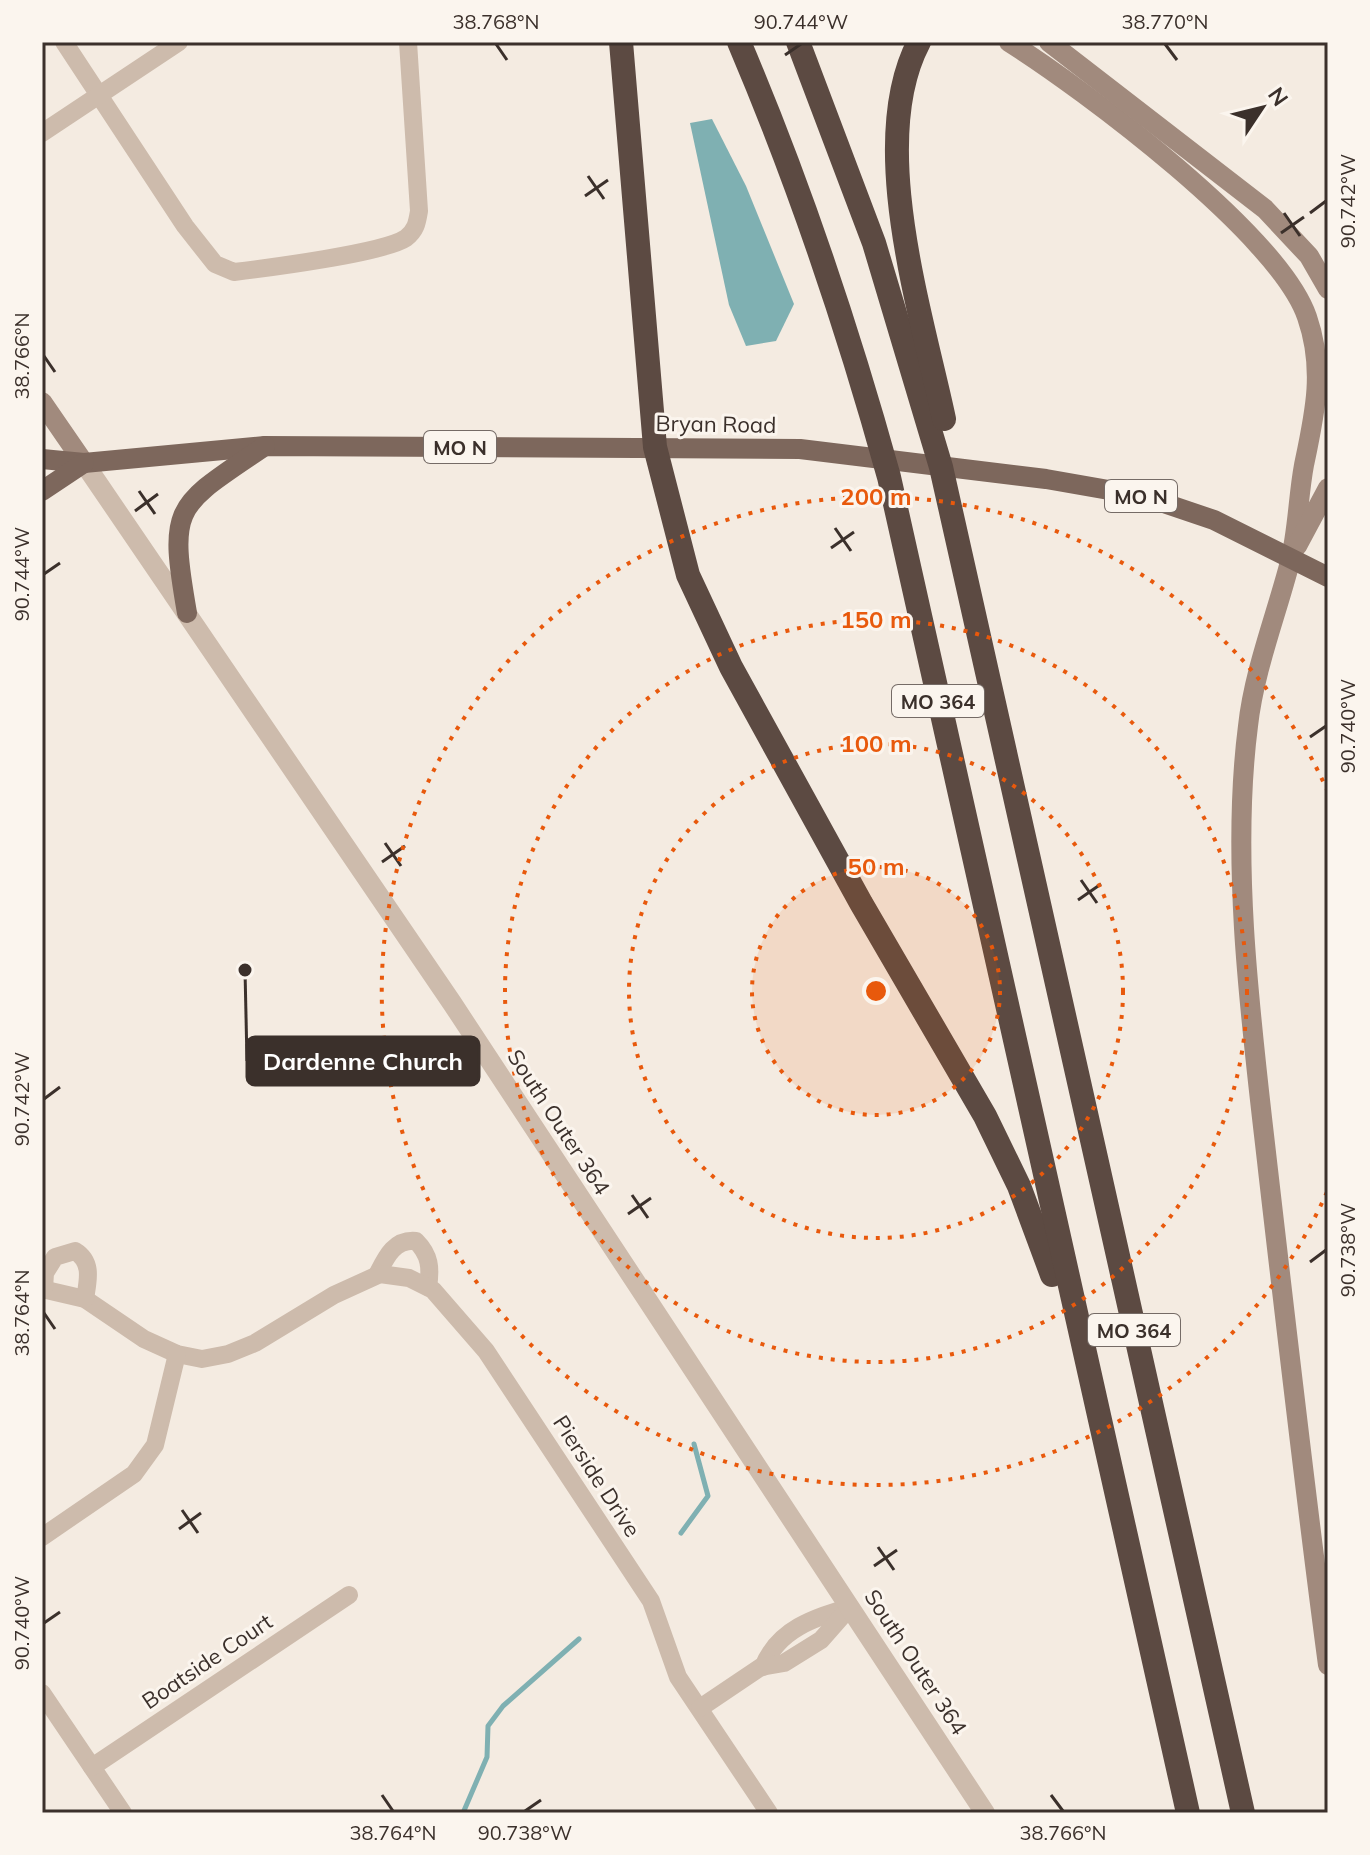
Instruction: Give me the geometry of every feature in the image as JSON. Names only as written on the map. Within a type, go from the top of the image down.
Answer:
[{"type":"highway","points":[[621,42],[655,447],[688,575],[702,612],[861,903],[1002,1149],[1034,1221],[1089,1374]]},
{"type":"highway","name":"MO 364","points":[[739,42],[787,161],[837,303],[889,477],[1188,1813]]},
{"type":"highway","name":"MO 364","points":[[798,42],[854,185],[902,328],[963,560],[1243,1813]]},
{"type":"highway","points":[[919,42],[907,73],[902,108],[900,191],[909,266],[946,431],[963,560]]},
{"type":"main road","points":[[1009,42],[1127,129],[1252,236],[1281,269],[1299,297],[1312,336],[1318,402],[1304,465],[1292,556],[1248,722],[1240,817],[1254,1043],[1328,1665]]},
{"type":"main road","points":[[1049,42],[1265,209],[1309,256],[1328,289]]},
{"type":"main road","points":[[42,402],[84,463],[42,491]]},
{"type":"main road","name":"Bryan Road","points":[[42,459],[84,463],[265,446],[771,448],[846,454],[1143,496],[1214,520],[1292,556],[1328,577]]},
{"type":"main road","points":[[187,613],[177,558],[180,518],[190,502],[212,482],[265,446]]},
{"type":"main road","points":[[1292,556],[1328,488]]},
{"type":"street","points":[[64,42],[185,226],[215,264],[234,272],[370,250],[403,240],[416,229],[419,211],[408,42]]},
{"type":"street","points":[[42,133],[179,42]]},
{"type":"street","name":"South Outer 364","points":[[84,463],[452,1003],[985,1813]]},
{"type":"street","points":[[85,1299],[89,1271],[82,1256],[75,1251],[55,1257],[45,1273],[43,1289],[85,1299],[144,1339],[177,1354],[202,1359],[228,1354],[255,1343],[334,1295],[377,1275],[394,1247],[405,1240],[416,1241],[426,1251],[428,1287]]},
{"type":"street","name":"Pierside Drive","points":[[377,1275],[409,1278],[428,1287],[461,1318],[486,1351],[651,1601],[678,1677],[769,1813]]},
{"type":"street","points":[[42,1537],[134,1474],[141,1465],[155,1445],[177,1354]]},
{"type":"street","name":"Boatside Court","points":[[92,1767],[349,1595]]},
{"type":"street","points":[[700,1708],[763,1667],[784,1663],[821,1640],[850,1607]]},
{"type":"street","points":[[42,1693],[123,1813]]},
{"type":"water","points":[[712,119],[746,186],[794,304],[776,341],[746,346],[729,305],[690,123]]},
{"type":"waterway","points":[[681,1533],[708,1496],[694,1444]]},
{"type":"waterway","points":[[463,1813],[487,1757],[488,1726],[503,1706],[579,1639]]},
{"type":"place","name":"Dardenne Church","points":[[245,970]]}]
